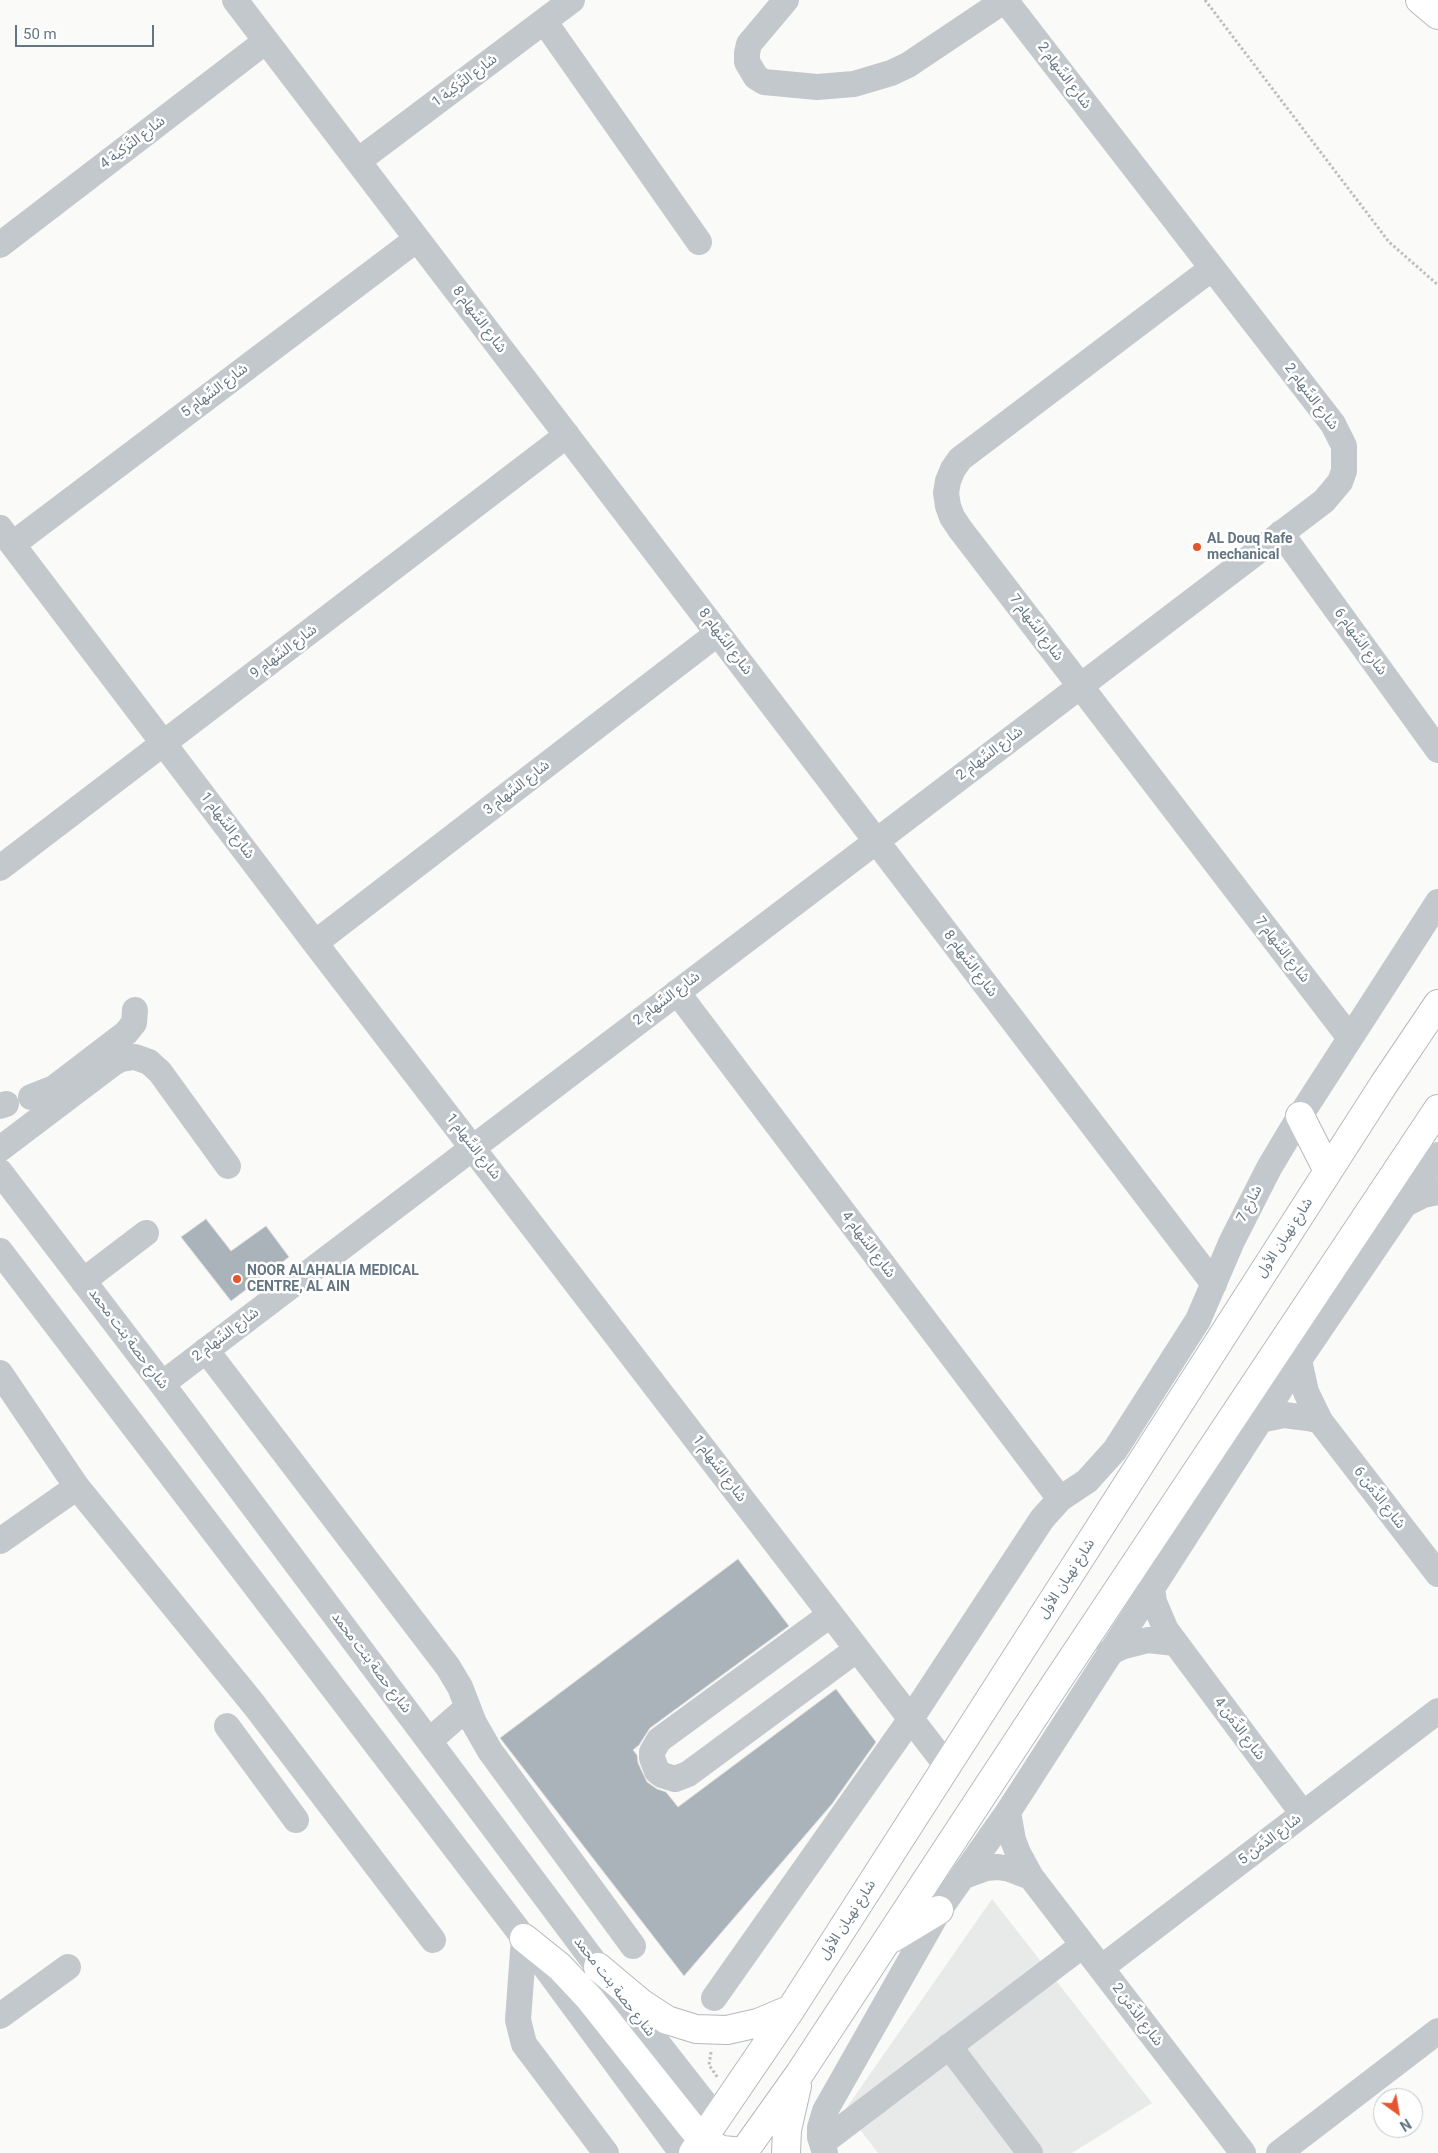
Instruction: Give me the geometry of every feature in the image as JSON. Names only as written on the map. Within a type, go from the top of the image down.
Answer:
[{"type":"main road","points":[[1420,0],[1438,15]]},
{"type":"main road","name":"شارع نهيان الأول","points":[[699,2141],[791,2009],[1328,1171],[1438,1004]]},
{"type":"main road","points":[[524,1938],[560,1967],[589,1998],[699,2141],[722,2150],[743,2153],[800,2073],[1438,1109]]},
{"type":"main road","points":[[1300,1116],[1328,1171]]},
{"type":"main road","points":[[886,1942],[939,1910]]},
{"type":"main road","points":[[598,1967],[641,2003],[667,2020],[696,2029],[728,2030],[758,2023],[791,2009]]},
{"type":"main road","points":[[786,2153],[787,2130],[800,2073]]},
{"type":"street","name":"شارع السِّهام 8","points":[[235,0],[1214,1284]]},
{"type":"street","name":"شارع التَّزكية 1","points":[[358,161],[572,0]]},
{"type":"street","points":[[786,0],[749,44],[747,62],[750,70],[764,82],[817,88],[854,84],[891,73],[908,65],[1005,0]]},
{"type":"street","name":"شارع السِّهام 2","points":[[162,1384],[1281,534],[1333,492],[1344,470],[1344,446],[1332,424],[1005,0]]},
{"type":"street","points":[[544,21],[699,242]]},
{"type":"street","name":"شارع التَّزكية 4","points":[[0,245],[266,41]]},
{"type":"street","name":"شارع السِّهام 5","points":[[6,536],[417,239]]},
{"type":"street","name":"شارع السِّهام 7","points":[[1211,269],[969,450],[953,469],[946,493],[952,517],[1350,1038]]},
{"type":"street","name":"شارع السِّهام 9","points":[[0,868],[567,435]]},
{"type":"street","name":"شارع السِّهام 6","points":[[1281,534],[1438,750]]},
{"type":"street","name":"شارع السِّهام 1","points":[[6,536],[315,943],[473,1147],[856,1650],[947,1766]]},
{"type":"street","name":"شارع السِّهام 3","points":[[315,943],[718,633]]},
{"type":"street","name":"شارع 7","points":[[714,1998],[910,1720],[1042,1519],[1060,1499],[1087,1481],[1116,1450],[1198,1320],[1251,1202],[1300,1116],[1438,902]]},
{"type":"street","name":"شارع السِّهام 4","points":[[677,992],[1060,1499]]},
{"type":"street","points":[[31,1097],[54,1088],[126,1033],[134,1024],[135,1010]]},
{"type":"street","points":[[0,1149],[115,1062],[128,1057],[135,1057],[149,1062],[160,1072],[228,1166]]},
{"type":"street","points":[[1083,1945],[949,2046],[824,2148],[820,2128],[825,2111],[939,1910],[1008,1812],[1299,1360],[1438,1155]]},
{"type":"street","name":"شارع حصة بنت محمد","points":[[0,1172],[162,1384],[598,1967],[699,2141]]},
{"type":"street","points":[[1405,1204],[1423,1195],[1438,1192]]},
{"type":"street","points":[[83,1281],[146,1233]]},
{"type":"street","points":[[0,1251],[524,1938],[518,2020],[524,2044],[606,2153]]},
{"type":"street","points":[[206,1350],[448,1667],[460,1687],[490,1751],[633,1946]]},
{"type":"street","name":"شارع الدِّمَن 6","points":[[1299,1360],[1306,1392],[1320,1421],[1438,1574]]},
{"type":"street","points":[[0,1373],[77,1487],[261,1714],[433,1940]]},
{"type":"street","points":[[1260,1420],[1284,1416],[1320,1421]]},
{"type":"street","points":[[0,1541],[77,1487]]},
{"type":"street","name":"شارع الدِّمَن 4","points":[[1152,1586],[1159,1616],[1175,1643],[1303,1814]]},
{"type":"street","points":[[830,1615],[659,1740],[652,1752],[652,1758],[657,1770],[668,1778],[675,1779],[688,1774],[856,1650]]},
{"type":"street","points":[[1109,1653],[1128,1644],[1148,1640],[1175,1643]]},
{"type":"street","points":[[429,1741],[468,1707]]},
{"type":"street","name":"شارع الدِّمَن 5","points":[[1101,1968],[1438,1712]]},
{"type":"street","points":[[227,1726],[296,1820]]},
{"type":"street","name":"شارع الدِّمَن 2","points":[[1008,1812],[1018,1853],[1031,1877],[1243,2153]]},
{"type":"street","points":[[525,1869],[558,1843]]},
{"type":"street","points":[[964,1876],[980,1870],[998,1867],[1015,1870],[1031,1877]]},
{"type":"street","points":[[4,2006],[68,1967]]},
{"type":"street","points":[[1280,2153],[1438,2031]]},
{"type":"street","points":[[949,2046],[1030,2153]]},
{"type":"path","points":[[1205,0],[1389,242],[1438,285]]},
{"type":"shaded area","points":[[992,1899],[1152,2103],[1072,2153],[878,2153],[845,2110]]},
{"type":"building","name":"NOOR ALAHALIA MEDICAL CENTRE, AL AIN","points":[[206,1219],[231,1251],[266,1226],[289,1257],[231,1301],[181,1237]]},
{"type":"building","points":[[738,1559],[789,1626],[650,1728],[639,1745],[633,1750],[637,1755],[638,1763],[647,1782],[657,1789],[666,1792],[678,1807],[836,1689],[876,1742],[832,1804],[684,1976],[500,1738]]},
{"type":"place","name":"AL Douq Rafe mechanical","points":[[1197,547]]},
{"type":"place","name":"NOOR ALAHALIA MEDICAL CENTRE, AL AIN","points":[[237,1279]]}]
